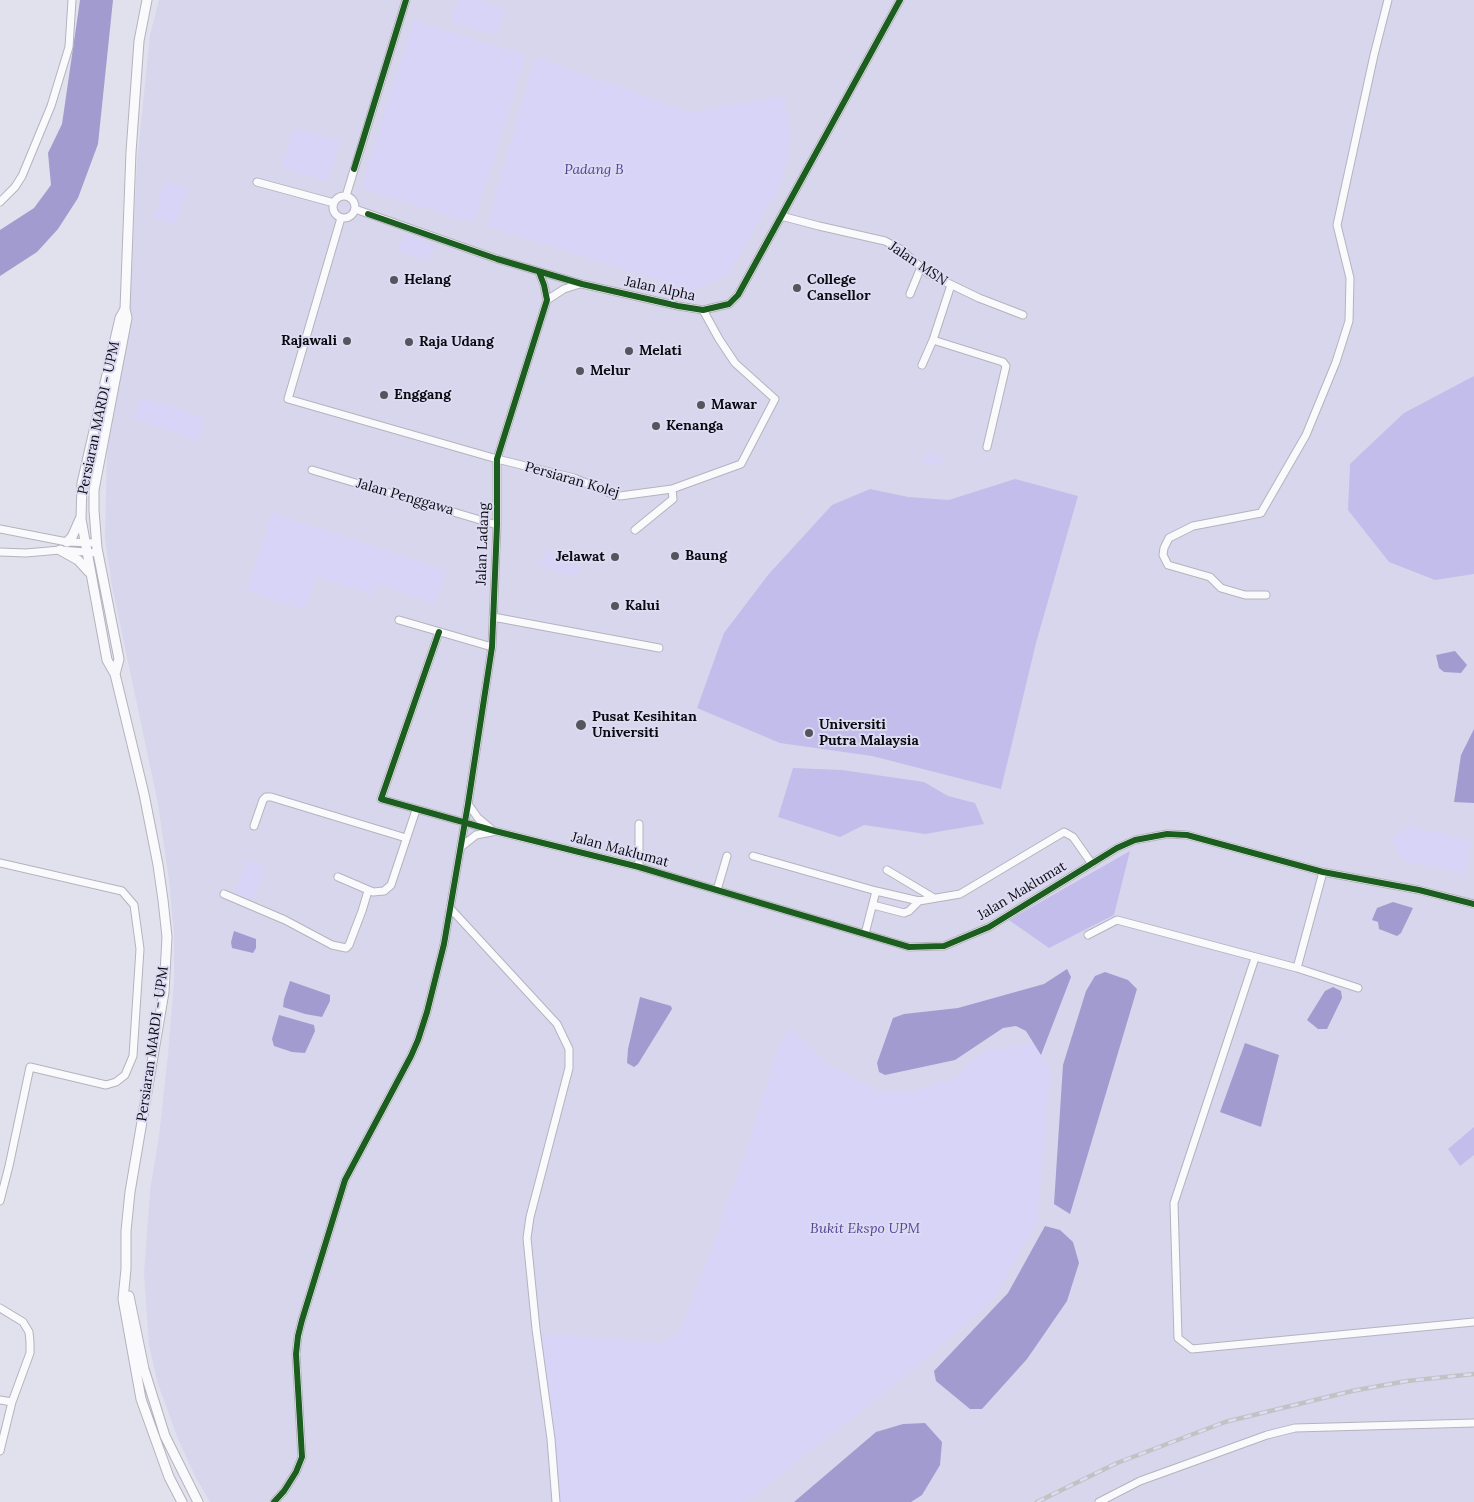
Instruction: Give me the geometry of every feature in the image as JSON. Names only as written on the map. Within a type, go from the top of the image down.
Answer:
[{"type":"street","points":[[0,202],[15,187],[22,176],[51,106],[69,46],[72,0]]},
{"type":"street","name":"Persiaran MARDI - UPM","points":[[115,674],[119,660],[97,548],[94,490],[127,318],[125,309],[132,143],[139,41],[147,0]]},
{"type":"street","points":[[346,196],[406,0]]},
{"type":"street","name":"Jalan Alpha","points":[[355,209],[539,272],[582,284],[703,310],[729,304],[738,295],[900,0]]},
{"type":"street","points":[[1266,595],[1245,596],[1221,588],[1210,578],[1168,564],[1163,555],[1164,548],[1169,538],[1193,526],[1261,513],[1306,435],[1336,362],[1349,321],[1350,278],[1337,225],[1388,0]]},
{"type":"street","points":[[257,182],[334,203]]},
{"type":"street","points":[[346,196],[354,202],[355,209],[352,215],[342,218],[335,213],[334,203],[339,197],[346,196]]},
{"type":"street","name":"Jalan MSN","points":[[781,216],[885,241],[902,250],[927,273],[951,286],[1024,315]]},
{"type":"street","name":"Persiaran Kolej","points":[[342,218],[288,399],[497,459],[574,478],[620,496],[672,489],[741,464],[775,399],[735,363],[703,310]]},
{"type":"street","points":[[910,294],[921,267]]},
{"type":"street","points":[[539,272],[547,300],[564,289],[582,284]]},
{"type":"street","points":[[922,365],[933,340],[951,286]]},
{"type":"street","name":"Jalan Ladang","points":[[274,1502],[284,1491],[302,1457],[296,1354],[298,1336],[345,1180],[411,1056],[418,1040],[435,983],[461,847],[492,647],[497,525],[497,459],[547,300]]},
{"type":"street","name":"Persiaran MARDI - UPM","points":[[125,309],[120,318],[82,483],[81,519],[107,660],[115,674],[144,794],[158,865],[167,937],[162,1001],[130,1192],[126,1231],[124,1299],[141,1399],[169,1477],[182,1502]]},
{"type":"street","points":[[933,340],[1003,362],[1006,366],[988,447]]},
{"type":"street","name":"Jalan Penggawa","points":[[312,470],[497,525]]},
{"type":"street","points":[[635,530],[673,499],[672,489]]},
{"type":"street","points":[[67,542],[72,537],[81,519]]},
{"type":"street","points":[[0,529],[67,542],[85,548]]},
{"type":"street","points":[[0,552],[26,553],[97,548]]},
{"type":"street","points":[[60,550],[78,560],[90,572]]},
{"type":"street","points":[[493,617],[659,648]]},
{"type":"street","points":[[400,620],[492,647]]},
{"type":"street","name":"Jalan Maklumat","points":[[439,632],[381,799],[494,831],[639,867],[909,947],[944,946],[989,927],[1117,848],[1135,840],[1167,834],[1187,834],[1323,872],[1419,890],[1474,904]]},
{"type":"street","points":[[254,826],[263,800],[266,797],[272,797],[406,838]]},
{"type":"street","points":[[468,804],[484,824],[494,831]]},
{"type":"street","points":[[338,877],[368,891],[384,891],[391,886],[416,810]]},
{"type":"street","points":[[639,824],[639,867]]},
{"type":"street","points":[[461,847],[476,835],[494,831]]},
{"type":"street","points":[[753,856],[912,901],[960,894],[1064,832],[1073,836],[1092,864]]},
{"type":"street","points":[[717,890],[726,856]]},
{"type":"street","points":[[0,863],[122,891],[134,906],[140,949],[132,1056],[125,1075],[116,1082],[106,1085],[30,1068],[0,1201]]},
{"type":"street","points":[[887,870],[934,899]]},
{"type":"street","points":[[1297,968],[1323,872]]},
{"type":"street","points":[[224,894],[284,920],[332,945],[346,948],[349,945],[368,891]]},
{"type":"street","points":[[865,934],[876,891]]},
{"type":"street","points":[[873,906],[904,913],[910,911],[920,901]]},
{"type":"street","points":[[450,908],[557,1024],[570,1049],[569,1068],[530,1217],[527,1238],[536,1329],[551,1439],[556,1502]]},
{"type":"street","points":[[1088,935],[1117,920],[1297,968],[1358,988]]},
{"type":"street","points":[[1255,958],[1174,1203],[1178,1338],[1192,1349],[1474,1322]]},
{"type":"street","name":"Persiaran MARDI - UPM","points":[[126,1269],[129,1297],[144,1369],[165,1436],[198,1502]]},
{"type":"street","points":[[0,1308],[23,1322],[30,1342],[30,1352],[12,1402],[0,1451]]},
{"type":"street","points":[[0,1400],[12,1402]]},
{"type":"street","points":[[1099,1502],[1140,1481],[1267,1435],[1295,1428],[1474,1423]]},
{"type":"street","points":[[190,1488],[203,1502]]},
{"type":"shaded area","points":[[80,0],[113,0],[98,144],[78,198],[58,229],[37,252],[0,276],[0,230],[34,208],[51,185],[48,153],[62,124]]},
{"type":"shaded area","name":"Universiti Putra Malaysia","points":[[159,0],[1474,0],[1474,1502],[210,1502],[195,1476],[178,1439],[158,1384],[149,1345],[144,1274],[150,1191],[159,1136],[168,1054],[174,981],[174,934],[169,880],[158,804],[112,586],[105,538],[107,453],[129,332],[137,161],[150,35]]},
{"type":"shaded area","points":[[1474,376],[1474,574],[1435,580],[1389,562],[1348,510],[1350,464],[1404,413]]},
{"type":"shaded area","points":[[1015,479],[1078,496],[1036,643],[1001,789],[872,756],[780,743],[697,708],[724,633],[768,575],[832,505],[870,489],[908,497],[949,500]]},
{"type":"shaded area","points":[[1455,651],[1467,665],[1461,673],[1444,672],[1439,668],[1436,655]]},
{"type":"shaded area","points":[[1474,729],[1474,803],[1454,802],[1461,755]]},
{"type":"shaded area","points":[[793,768],[842,770],[924,782],[948,796],[975,803],[984,824],[925,834],[864,825],[840,837],[778,817]]},
{"type":"shaded area","points":[[1130,851],[1114,915],[1049,948],[1009,920]]},
{"type":"shaded area","points":[[1393,902],[1413,908],[1401,933],[1397,936],[1379,929],[1378,922],[1372,920],[1377,908]]},
{"type":"shaded area","points":[[234,931],[256,939],[256,948],[253,953],[232,948],[231,942]]},
{"type":"shaded area","points":[[1067,969],[1071,977],[1041,1055],[1026,1031],[1016,1026],[1003,1028],[955,1060],[885,1075],[879,1072],[877,1063],[893,1018],[904,1014],[958,1008],[1044,984]]},
{"type":"shaded area","points":[[1105,972],[1128,980],[1137,989],[1070,1214],[1054,1204],[1063,1065],[1086,991],[1095,976]]},
{"type":"shaded area","points":[[290,981],[330,995],[330,1001],[322,1017],[283,1007]]},
{"type":"shaded area","points":[[1333,987],[1341,991],[1342,998],[1327,1029],[1318,1029],[1307,1020],[1325,991]]},
{"type":"shaded area","points":[[640,997],[671,1006],[672,1009],[638,1064],[634,1067],[627,1063],[628,1049]]},
{"type":"shaded area","points":[[279,1015],[314,1025],[315,1031],[305,1053],[292,1052],[274,1046],[272,1039]]},
{"type":"shaded area","points":[[1245,1043],[1279,1055],[1261,1127],[1220,1112]]},
{"type":"shaded area","points":[[1474,1127],[1474,1155],[1460,1166],[1448,1149]]},
{"type":"shaded area","points":[[1045,1226],[1060,1230],[1073,1242],[1079,1263],[1067,1301],[1027,1359],[982,1409],[970,1409],[936,1381],[934,1371],[1008,1293]]},
{"type":"shaded area","points":[[925,1423],[942,1442],[940,1465],[922,1495],[911,1502],[794,1502],[876,1432],[903,1424]]},
{"type":"green space","points":[[457,0],[477,0],[505,8],[498,35],[451,23]]},
{"type":"green space","points":[[413,20],[526,55],[474,223],[361,188]]},
{"type":"green space","name":"Padang B","points":[[535,57],[691,112],[784,96],[791,142],[781,184],[728,275],[694,291],[487,226]]},
{"type":"green space","points":[[293,128],[340,141],[328,181],[282,168]]},
{"type":"green space","points":[[165,181],[187,188],[176,225],[154,218]]},
{"type":"green space","points":[[404,234],[434,244],[429,261],[398,251]]},
{"type":"green space","points":[[141,397],[205,418],[198,440],[134,419]]},
{"type":"green space","points":[[925,452],[944,457],[942,466],[923,462]]},
{"type":"green space","points":[[272,513],[446,570],[435,603],[377,584],[373,595],[316,576],[305,610],[247,591]]},
{"type":"green space","points":[[545,551],[561,556],[563,552],[582,558],[576,578],[540,565]]},
{"type":"green space","points":[[1409,826],[1471,841],[1464,874],[1401,860],[1392,839]]},
{"type":"green space","points":[[246,859],[265,866],[253,900],[235,894]]},
{"type":"green space","name":"Bukit Ekspo UPM","points":[[790,1027],[829,1065],[879,1091],[908,1092],[953,1078],[985,1051],[1034,1043],[1050,1071],[1037,1221],[992,1301],[904,1377],[746,1502],[554,1502],[543,1334],[662,1343],[678,1334],[714,1244],[727,1199],[740,1169],[778,1048]]},
{"type":"railway","points":[[1037,1502],[1117,1463],[1225,1422],[1352,1391],[1407,1381],[1474,1374]]},
{"type":"cycle path","points":[[354,169],[406,0]]},
{"type":"cycle path","points":[[368,214],[497,259],[582,284],[703,310],[729,304],[738,295],[900,0]]},
{"type":"cycle path","points":[[274,1502],[284,1491],[296,1472],[302,1457],[296,1354],[302,1320],[345,1180],[418,1040],[444,944],[492,647],[497,525],[497,459],[547,300],[539,272]]},
{"type":"cycle path","points":[[439,632],[381,799],[495,831],[639,867],[909,947],[944,946],[989,927],[1117,848],[1135,840],[1167,834],[1187,835],[1323,872],[1419,890],[1474,904]]},
{"type":"place","name":"Helang","points":[[394,280]]},
{"type":"place","name":"College Cansellor","points":[[797,288]]},
{"type":"place","name":"Rajawali","points":[[347,341]]},
{"type":"place","name":"Raja Udang","points":[[409,342]]},
{"type":"place","name":"Melati","points":[[629,351]]},
{"type":"place","name":"Melur","points":[[580,371]]},
{"type":"place","name":"Enggang","points":[[384,395]]},
{"type":"place","name":"Mawar","points":[[701,405]]},
{"type":"place","name":"Kenanga","points":[[656,426]]},
{"type":"place","name":"Baung","points":[[675,556]]},
{"type":"place","name":"Jelawat","points":[[615,557]]},
{"type":"place","name":"Kalui","points":[[615,606]]},
{"type":"place","name":"Pusat Kesihitan Universiti","points":[[581,725]]},
{"type":"place","name":"Universiti Putra Malaysia","points":[[809,733]]}]
